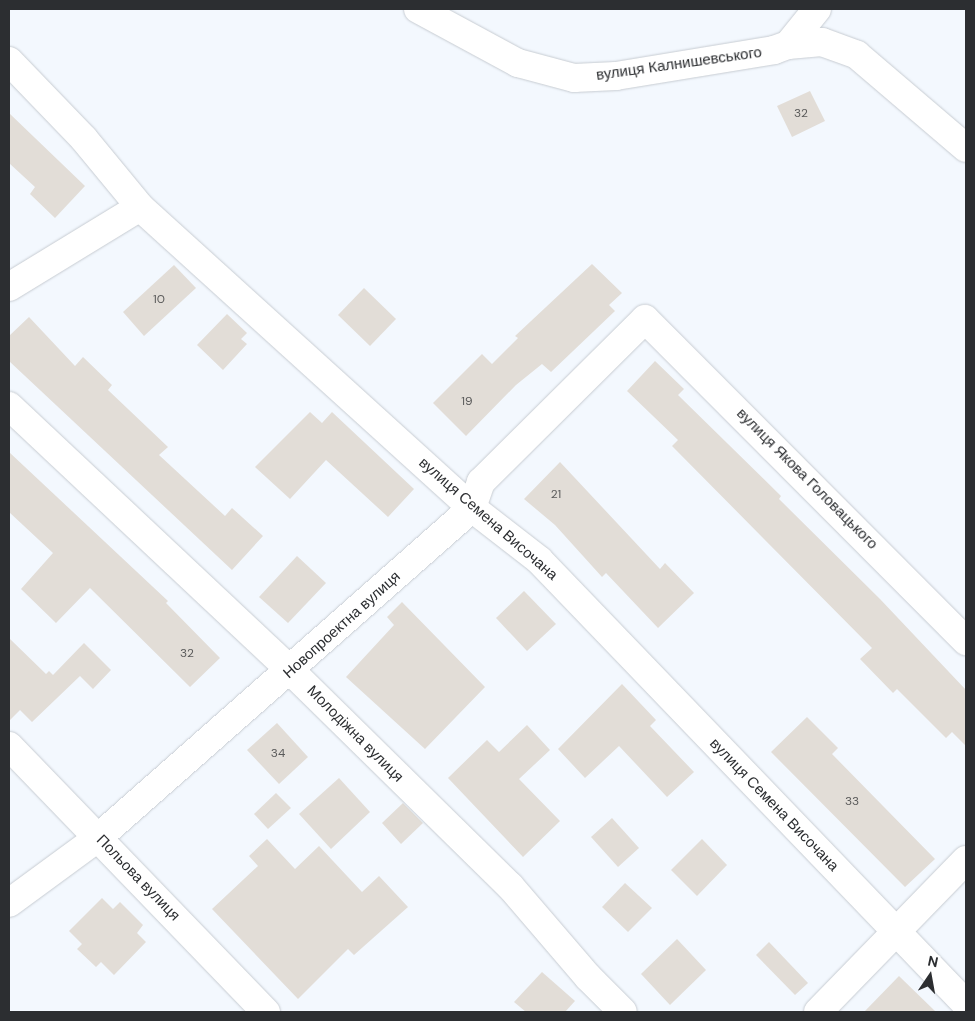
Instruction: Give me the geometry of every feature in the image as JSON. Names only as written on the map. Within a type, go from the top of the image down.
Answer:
[{"type":"street","name":"вулиця Калнишевського","points":[[418,9],[518,63],[574,78],[616,76],[727,60],[788,45],[822,42],[857,55],[966,148]]},
{"type":"street","points":[[788,45],[817,9]]},
{"type":"street","name":"вулиця Семена Височана","points":[[9,61],[84,139],[140,207],[472,508],[539,560],[966,1004]]},
{"type":"street","points":[[9,287],[140,207]]},
{"type":"street","name":"Новопроектна вулиця","points":[[9,903],[99,837],[291,671],[472,508],[481,482],[646,319]]},
{"type":"street","name":"вулиця Якова Головацького","points":[[646,319],[966,641]]},
{"type":"street","name":"Молодіжна вулиця","points":[[9,406],[291,671],[510,886],[588,978],[623,1012]]},
{"type":"street","name":"Польова вулиця","points":[[9,746],[266,1012]]},
{"type":"street","points":[[818,1012],[966,860]]},
{"type":"building","points":[[810,91],[825,121],[792,137],[777,106]]},
{"type":"building","points":[[9,113],[85,186],[55,218],[30,194],[35,187],[9,163]]},
{"type":"building","points":[[592,264],[622,293],[609,305],[615,311],[551,372],[542,364],[516,385],[466,436],[433,403],[482,354],[492,364],[518,338],[515,336]]},
{"type":"building","points":[[174,265],[196,288],[144,336],[123,312]]},
{"type":"building","points":[[364,288],[396,319],[370,346],[338,315]]},
{"type":"building","points":[[227,314],[247,333],[241,339],[247,344],[223,370],[197,345]]},
{"type":"building","points":[[29,317],[75,366],[83,357],[112,385],[108,390],[168,447],[159,455],[225,516],[232,508],[263,536],[232,570],[9,361],[9,336]]},
{"type":"building","points":[[655,361],[684,389],[678,395],[781,496],[779,499],[880,599],[966,690],[966,746],[952,732],[946,738],[897,689],[893,693],[860,659],[872,648],[672,446],[678,440],[627,391]]},
{"type":"building","points":[[310,412],[322,423],[332,412],[414,489],[388,517],[326,460],[290,499],[255,467]]},
{"type":"building","points":[[9,452],[168,601],[166,603],[220,658],[190,687],[90,588],[56,623],[21,589],[53,553],[9,512]]},
{"type":"building","points":[[560,462],[660,569],[665,563],[694,593],[658,628],[606,573],[602,577],[555,525],[524,499]]},
{"type":"building","points":[[297,556],[326,583],[288,623],[259,597]]},
{"type":"building","points":[[524,591],[556,624],[527,651],[496,618]]},
{"type":"building","points":[[402,602],[485,687],[425,749],[346,677],[394,625],[387,617]]},
{"type":"building","points":[[9,638],[46,674],[49,671],[53,675],[84,643],[111,670],[93,689],[80,676],[32,722],[20,710],[9,721]]},
{"type":"building","points":[[622,684],[656,720],[650,726],[694,772],[667,797],[619,746],[585,778],[558,749]]},
{"type":"building","points":[[807,717],[838,748],[832,754],[935,859],[905,887],[771,752]]},
{"type":"building","points":[[277,723],[308,757],[279,784],[247,750]]},
{"type":"building","points":[[527,725],[550,750],[519,779],[560,821],[523,857],[448,778],[487,740],[499,752]]},
{"type":"building","points":[[339,778],[370,812],[331,849],[299,814]]},
{"type":"building","points":[[276,793],[291,808],[268,829],[254,814]]},
{"type":"building","points":[[403,803],[423,823],[401,844],[382,823]]},
{"type":"building","points":[[612,818],[639,848],[618,867],[591,837]]},
{"type":"building","points":[[267,839],[295,869],[319,846],[362,892],[379,876],[408,907],[354,955],[348,949],[298,999],[212,909],[258,866],[249,856]]},
{"type":"building","points":[[702,839],[727,865],[697,896],[671,870]]},
{"type":"building","points":[[625,883],[652,908],[628,932],[602,907]]},
{"type":"building","points":[[102,898],[113,909],[120,902],[143,925],[137,933],[146,942],[114,975],[101,962],[96,967],[77,949],[82,944],[69,931]]},
{"type":"building","points":[[677,939],[706,970],[670,1005],[641,974]]},
{"type":"building","points":[[769,942],[808,983],[795,995],[756,955]]},
{"type":"building","points":[[542,972],[575,1001],[565,1012],[526,1012],[514,1002]]},
{"type":"building","points":[[899,976],[936,1012],[864,1012]]}]
